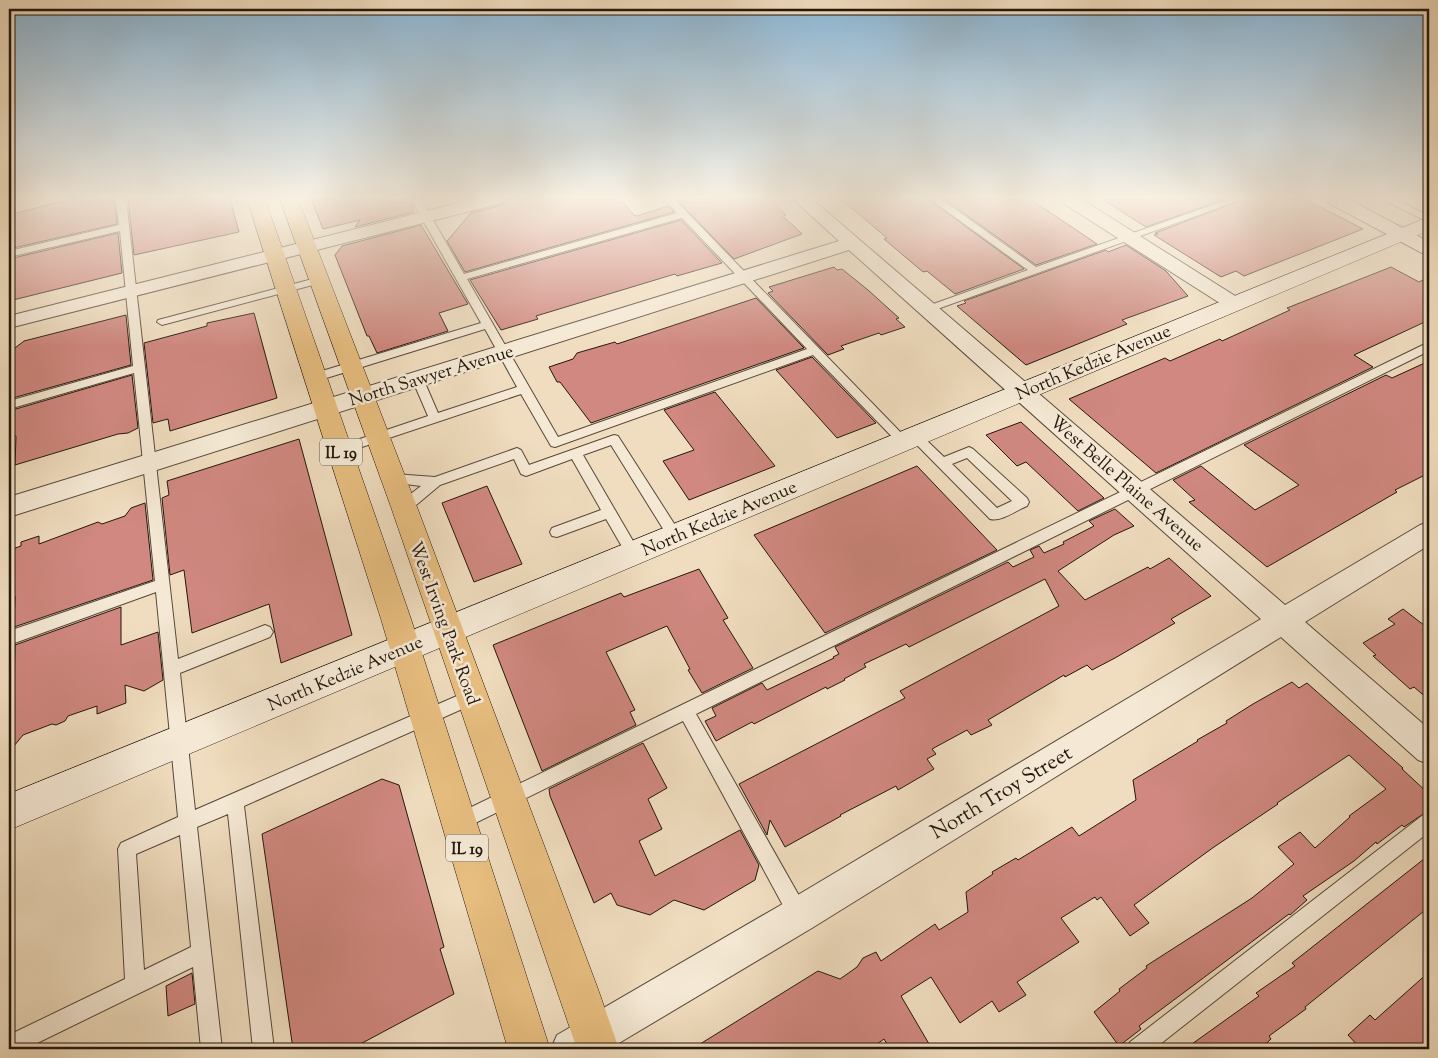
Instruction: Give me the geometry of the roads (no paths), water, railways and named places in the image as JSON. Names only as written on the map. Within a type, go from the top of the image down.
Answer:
[{"type":"main road","name":"IL 19","points":[[272,248],[406,648],[529,1049]]},
{"type":"main road","name":"West Irving Park Road","points":[[308,248],[578,989],[587,1045]]},
{"type":"main road","name":"North Kedzie Avenue","points":[[9,812],[1367,248]]},
{"type":"street","points":[[9,322],[302,248]]},
{"type":"street","name":"North Sawyer Avenue","points":[[9,507],[836,248]]},
{"type":"street","name":"West Belle Plaine Avenue","points":[[859,248],[1429,749]]},
{"type":"street","points":[[1148,248],[1233,303]]},
{"type":"street","name":"North Troy Street","points":[[587,1045],[1429,532]]},
{"type":"lane","points":[[9,254],[33,248]]},
{"type":"lane","points":[[126,248],[212,1049]]},
{"type":"lane","points":[[444,248],[555,443],[815,350]]},
{"type":"lane","points":[[461,278],[564,248]]},
{"type":"lane","points":[[717,248],[815,350],[909,438],[943,463],[995,515],[1022,502],[969,452],[943,463]]},
{"type":"lane","points":[[1004,248],[1035,271]]},
{"type":"lane","points":[[929,309],[1098,248]]},
{"type":"lane","points":[[162,322],[320,280]]},
{"type":"lane","points":[[316,377],[487,325]]},
{"type":"lane","points":[[459,822],[1429,347]]},
{"type":"lane","points":[[9,405],[140,368]]},
{"type":"lane","points":[[418,379],[435,419]]},
{"type":"lane","points":[[340,450],[524,390]]},
{"type":"lane","points":[[404,507],[435,482],[517,453],[526,471],[614,439],[675,536]]},
{"type":"lane","points":[[575,453],[633,553]]},
{"type":"lane","points":[[394,479],[435,482]]},
{"type":"lane","points":[[558,532],[609,512]]},
{"type":"lane","points":[[9,638],[162,584]]},
{"type":"lane","points":[[172,670],[265,632]]},
{"type":"lane","points":[[135,985],[127,850],[472,697]]},
{"type":"lane","points":[[686,711],[799,915]]},
{"type":"lane","points":[[236,802],[264,1049]]},
{"type":"lane","points":[[1138,1049],[1429,821]]},
{"type":"lane","points":[[9,1046],[202,952]]}]
